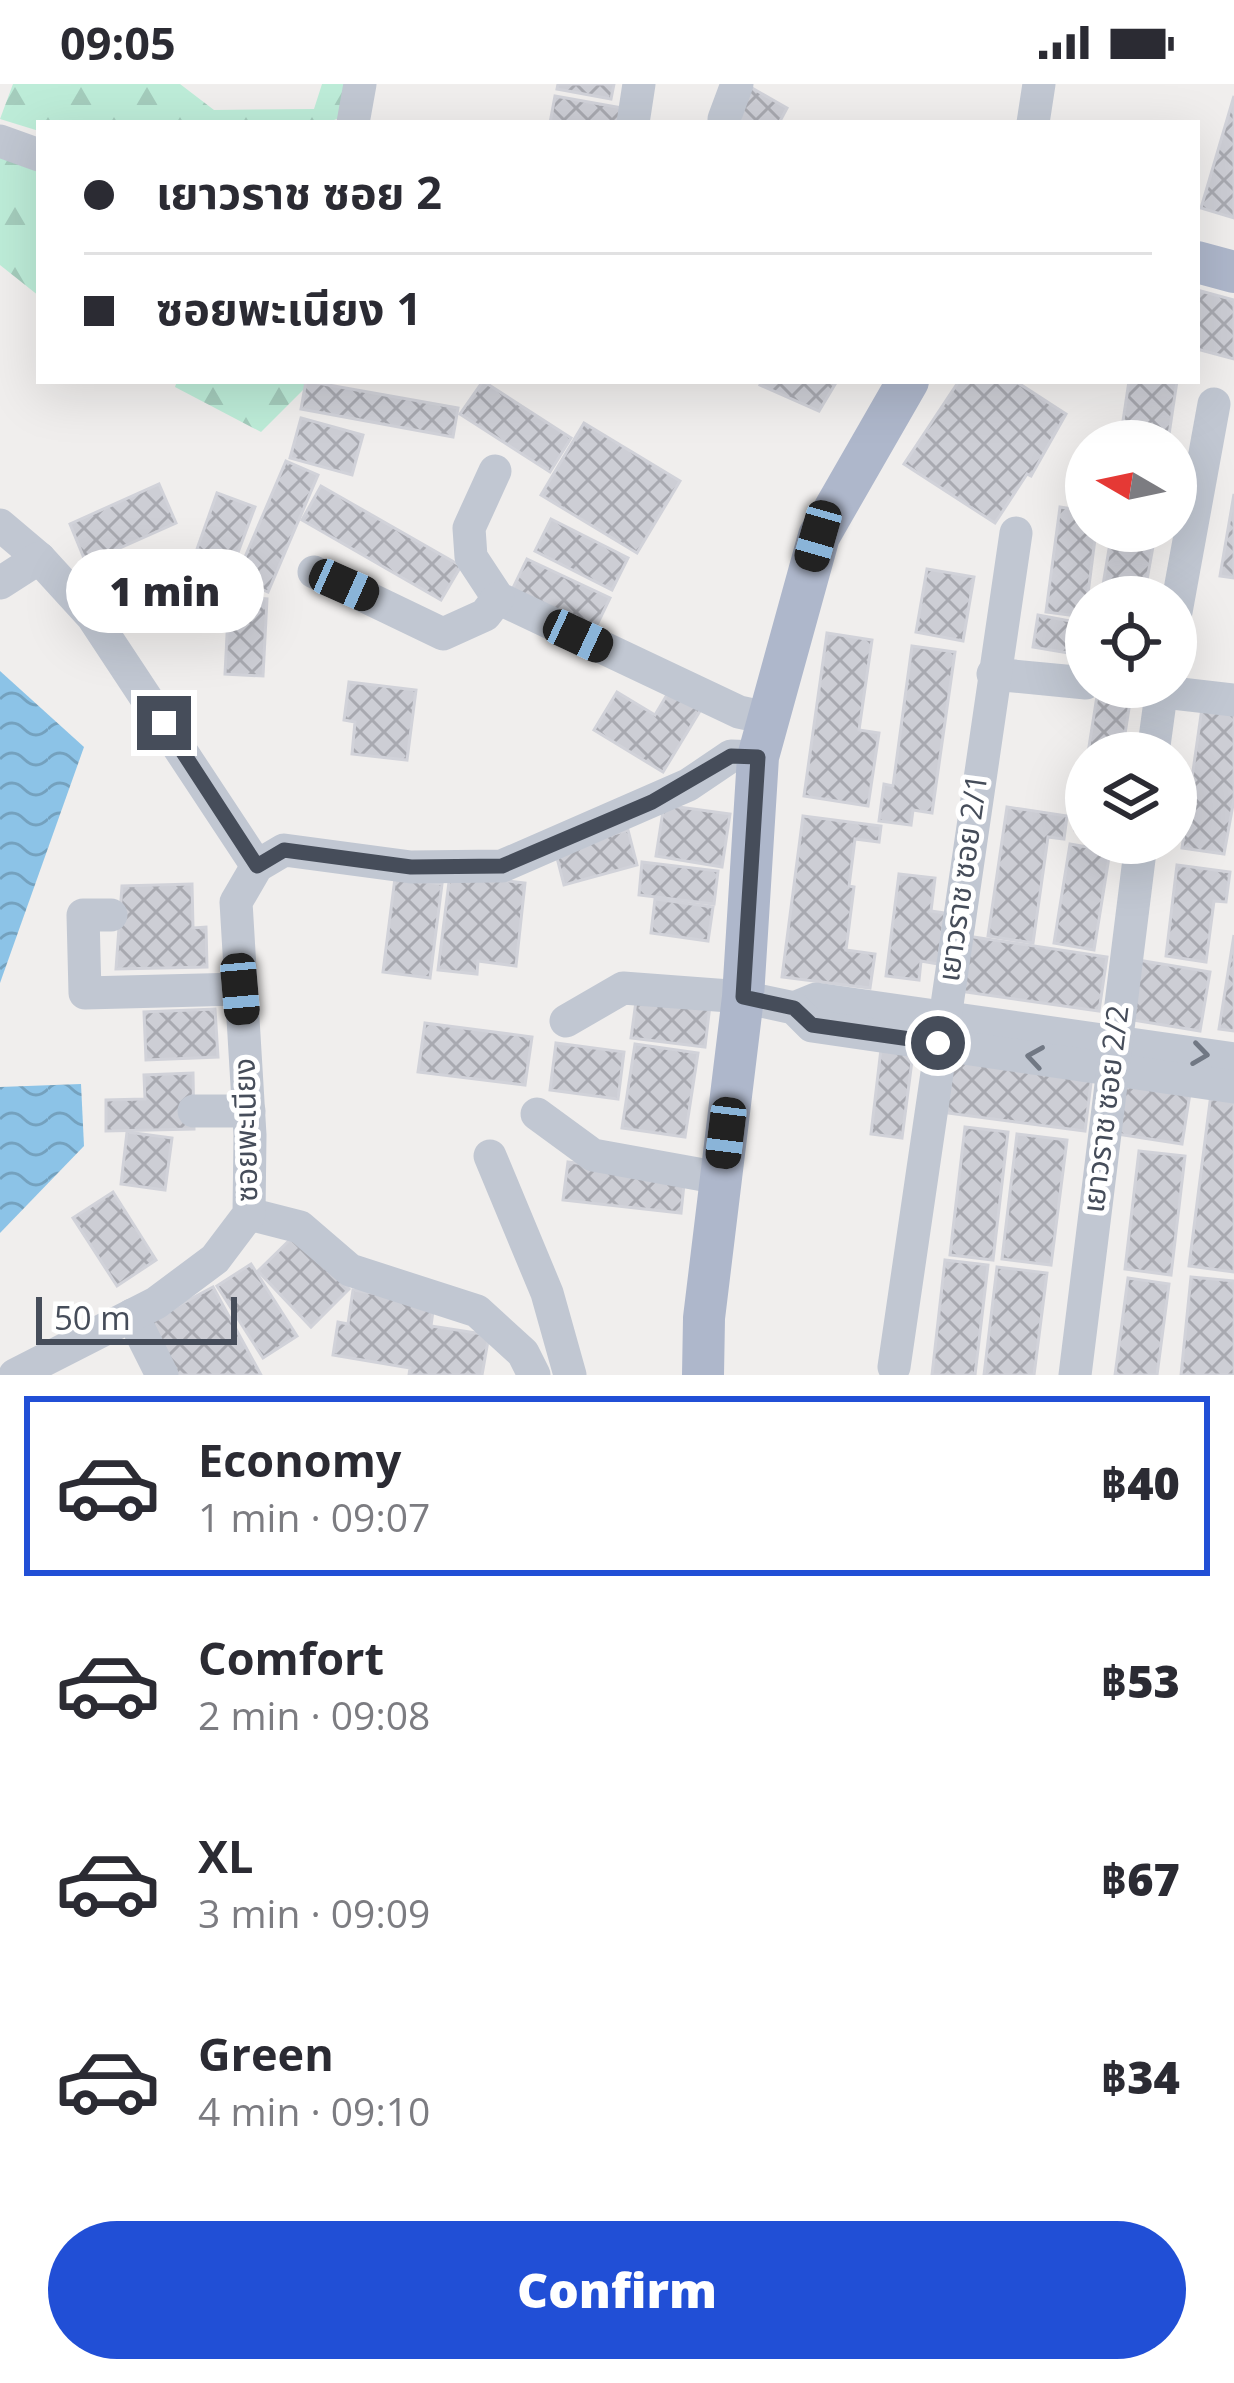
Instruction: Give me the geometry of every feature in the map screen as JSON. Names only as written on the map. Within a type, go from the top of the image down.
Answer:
[{"type":"main road","points":[[1200,263],[1234,272]]},
{"type":"main road","points":[[703,1375],[704,1318],[743,997],[763,738],[818,536],[906,384]]},
{"type":"street","points":[[353,120],[361,84]]},
{"type":"street","points":[[633,120],[639,84]]},
{"type":"street","points":[[724,119],[737,84]]},
{"type":"street","points":[[1034,120],[1039,84]]},
{"type":"street","points":[[0,141],[36,154]]},
{"type":"street","points":[[1183,576],[1214,404]]},
{"type":"street","points":[[0,525],[39,558],[92,616],[257,866],[284,850],[434,869],[502,866],[623,816],[763,738],[739,712],[498,598],[471,557],[469,528],[495,471]]},
{"type":"street","name":"เยาวราช ซอย 2/1","points":[[894,1367],[1016,533]]},
{"type":"street","points":[[0,583],[39,558]]},
{"type":"street","points":[[314,572],[443,634],[485,615],[498,598]]},
{"type":"street","points":[[992,674],[1065,681]]},
{"type":"street","points":[[1197,694],[1234,700]]},
{"type":"street","name":"เยาวราช ซอย 2/2","points":[[1075,1375],[1138,864]]},
{"type":"street","name":"ซอยพะเนียง","points":[[15,1375],[132,1315],[215,1259],[249,1214],[249,1112],[236,902],[257,866]]},
{"type":"street","points":[[111,915],[83,915],[85,993],[240,989]]},
{"type":"street","points":[[566,1021],[623,988],[743,997],[794,1008],[812,1025],[940,1030],[1112,1055],[1234,1059]]},
{"type":"street","points":[[1112,1055],[1234,1087]]},
{"type":"street","points":[[194,1111],[249,1112]]},
{"type":"street","points":[[537,1114],[593,1155],[720,1178]]},
{"type":"street","points":[[490,1156],[547,1293],[570,1375]]},
{"type":"street","points":[[249,1214],[301,1227],[350,1270],[477,1311],[523,1353],[534,1375]]},
{"type":"street","points":[[132,1315],[162,1375]]},
{"type":"green space","points":[[13,84],[180,84],[214,110],[314,109],[322,84],[348,84],[339,118],[334,120],[36,120],[36,130],[0,119]]},
{"type":"green space","points":[[0,155],[36,166],[36,294],[0,265]]},
{"type":"green space","points":[[176,384],[309,384],[261,432]]},
{"type":"water","points":[[0,671],[84,747],[0,983]]},
{"type":"water","points":[[81,1084],[84,1146],[0,1233],[0,1087]]},
{"type":"building","points":[[558,84],[614,84],[611,99],[557,89]]},
{"type":"building","points":[[745,84],[787,108],[781,120],[740,120],[728,113]]},
{"type":"building","points":[[555,96],[622,108],[620,120],[551,120]]},
{"type":"building","points":[[1234,96],[1234,218],[1201,208]]},
{"type":"building","points":[[1200,291],[1234,300],[1234,359],[1200,350]]},
{"type":"building","points":[[305,384],[458,408],[453,437],[301,409]]},
{"type":"building","points":[[481,384],[488,384],[571,438],[550,472],[460,414]]},
{"type":"building","points":[[760,384],[835,384],[819,411]]},
{"type":"building","points":[[957,384],[1020,384],[1066,414],[1031,476],[1027,474],[995,523],[904,464]]},
{"type":"building","points":[[1129,384],[1177,384],[1171,420],[1123,420]]},
{"type":"building","points":[[301,418],[363,435],[352,475],[290,458]]},
{"type":"building","points":[[584,423],[680,481],[637,553],[541,495]]},
{"type":"building","points":[[286,461],[318,475],[268,592],[236,578]]},
{"type":"building","points":[[159,484],[176,523],[86,563],[70,524]]},
{"type":"building","points":[[321,486],[461,566],[441,600],[302,520]]},
{"type":"building","points":[[217,493],[255,507],[234,563],[197,549]]},
{"type":"building","points":[[1234,494],[1234,578],[1220,576]]},
{"type":"building","points":[[1060,507],[1065,508],[1065,552],[1093,552],[1090,576],[1065,576],[1065,614],[1046,612]]},
{"type":"building","points":[[551,519],[628,558],[612,590],[535,551]]},
{"type":"building","points":[[1108,552],[1152,552],[1148,576],[1104,576]]},
{"type":"building","points":[[193,558],[207,597],[128,628],[111,589]]},
{"type":"building","points":[[527,559],[610,598],[595,629],[512,590]]},
{"type":"building","points":[[927,569],[974,577],[963,641],[916,632]]},
{"type":"building","points":[[229,596],[267,599],[263,676],[225,674]]},
{"type":"building","points":[[1038,615],[1065,620],[1065,652],[1033,647]]},
{"type":"building","points":[[827,633],[872,640],[859,730],[879,733],[868,806],[804,796]]},
{"type":"building","points":[[912,646],[955,652],[932,813],[913,810],[911,825],[879,821],[884,784],[893,786]]},
{"type":"building","points":[[349,682],[416,690],[407,760],[352,754],[355,722],[344,720]]},
{"type":"building","points":[[671,688],[703,706],[663,772],[594,730],[617,692],[655,715]]},
{"type":"building","points":[[1095,708],[1129,708],[1125,732],[1091,732]]},
{"type":"building","points":[[1202,708],[1234,711],[1234,799],[1224,854],[1197,850],[1197,743]]},
{"type":"building","points":[[664,805],[730,814],[722,867],[656,856]]},
{"type":"building","points":[[1007,807],[1065,816],[1064,839],[1048,837],[1033,943],[988,936]]},
{"type":"building","points":[[803,816],[881,826],[879,842],[855,839],[849,886],[854,887],[846,950],[875,954],[870,988],[782,977]]},
{"type":"building","points":[[628,830],[637,865],[564,885],[555,850]]},
{"type":"building","points":[[642,862],[718,871],[714,904],[639,895]]},
{"type":"building","points":[[1067,864],[1108,864],[1094,950],[1054,943]]},
{"type":"building","points":[[1177,865],[1230,872],[1226,902],[1214,901],[1206,962],[1166,956]]},
{"type":"building","points":[[450,874],[525,883],[516,966],[478,961],[477,974],[438,970]]},
{"type":"building","points":[[899,874],[935,878],[931,911],[945,913],[938,964],[921,961],[919,980],[886,976]]},
{"type":"building","points":[[395,878],[442,884],[430,978],[383,972]]},
{"type":"building","points":[[192,884],[193,928],[206,927],[207,967],[116,969],[122,886]]},
{"type":"building","points":[[655,899],[713,907],[708,941],[651,933]]},
{"type":"building","points":[[1234,935],[1234,1031],[1219,1029]]},
{"type":"building","points":[[967,936],[1107,957],[1099,1011],[959,991]]},
{"type":"building","points":[[1138,960],[1210,972],[1200,1031],[1127,1019]]},
{"type":"building","points":[[639,979],[712,988],[705,1047],[631,1038]]},
{"type":"building","points":[[215,1009],[218,1057],[146,1060],[144,1012]]},
{"type":"building","points":[[425,1023],[532,1037],[525,1085],[418,1072]]},
{"type":"building","points":[[556,1043],[624,1052],[618,1099],[550,1090]]},
{"type":"building","points":[[635,1044],[698,1053],[685,1137],[622,1128]]},
{"type":"building","points":[[881,1049],[913,1053],[902,1138],[871,1134]]},
{"type":"building","points":[[947,1056],[1092,1075],[1085,1131],[940,1112]]},
{"type":"building","points":[[193,1073],[194,1129],[106,1131],[106,1100],[145,1099],[144,1075]]},
{"type":"building","points":[[1126,1077],[1191,1087],[1182,1144],[1117,1134]]},
{"type":"building","points":[[1211,1094],[1234,1097],[1234,1272],[1189,1266]]},
{"type":"building","points":[[965,1127],[1008,1132],[993,1260],[950,1255]]},
{"type":"building","points":[[127,1132],[172,1138],[165,1190],[121,1184]]},
{"type":"building","points":[[1017,1134],[1067,1140],[1051,1265],[1002,1259]]},
{"type":"building","points":[[1139,1151],[1185,1156],[1171,1275],[1125,1269]]},
{"type":"building","points":[[568,1162],[621,1168],[686,1165],[681,1213],[563,1200]]},
{"type":"building","points":[[113,1192],[156,1260],[117,1286],[73,1218]]},
{"type":"building","points":[[296,1234],[349,1289],[311,1327],[258,1271]]},
{"type":"building","points":[[945,1260],[988,1265],[975,1375],[932,1375]]},
{"type":"building","points":[[251,1264],[297,1336],[263,1358],[217,1286]]},
{"type":"building","points":[[997,1267],[1047,1273],[1034,1375],[984,1375]]},
{"type":"building","points":[[1191,1277],[1234,1281],[1234,1375],[1181,1375]]},
{"type":"building","points":[[1128,1278],[1169,1284],[1157,1375],[1115,1375]]},
{"type":"building","points":[[213,1287],[261,1375],[171,1375],[144,1324]]},
{"type":"building","points":[[353,1290],[434,1303],[431,1326],[489,1335],[482,1375],[409,1375],[410,1368],[333,1355],[338,1322],[348,1324]]},
{"type":"route","points":[[164,723],[257,866],[284,850],[411,867],[502,866],[652,802],[731,756],[758,757],[743,997],[794,1008],[812,1025],[938,1043]]}]
